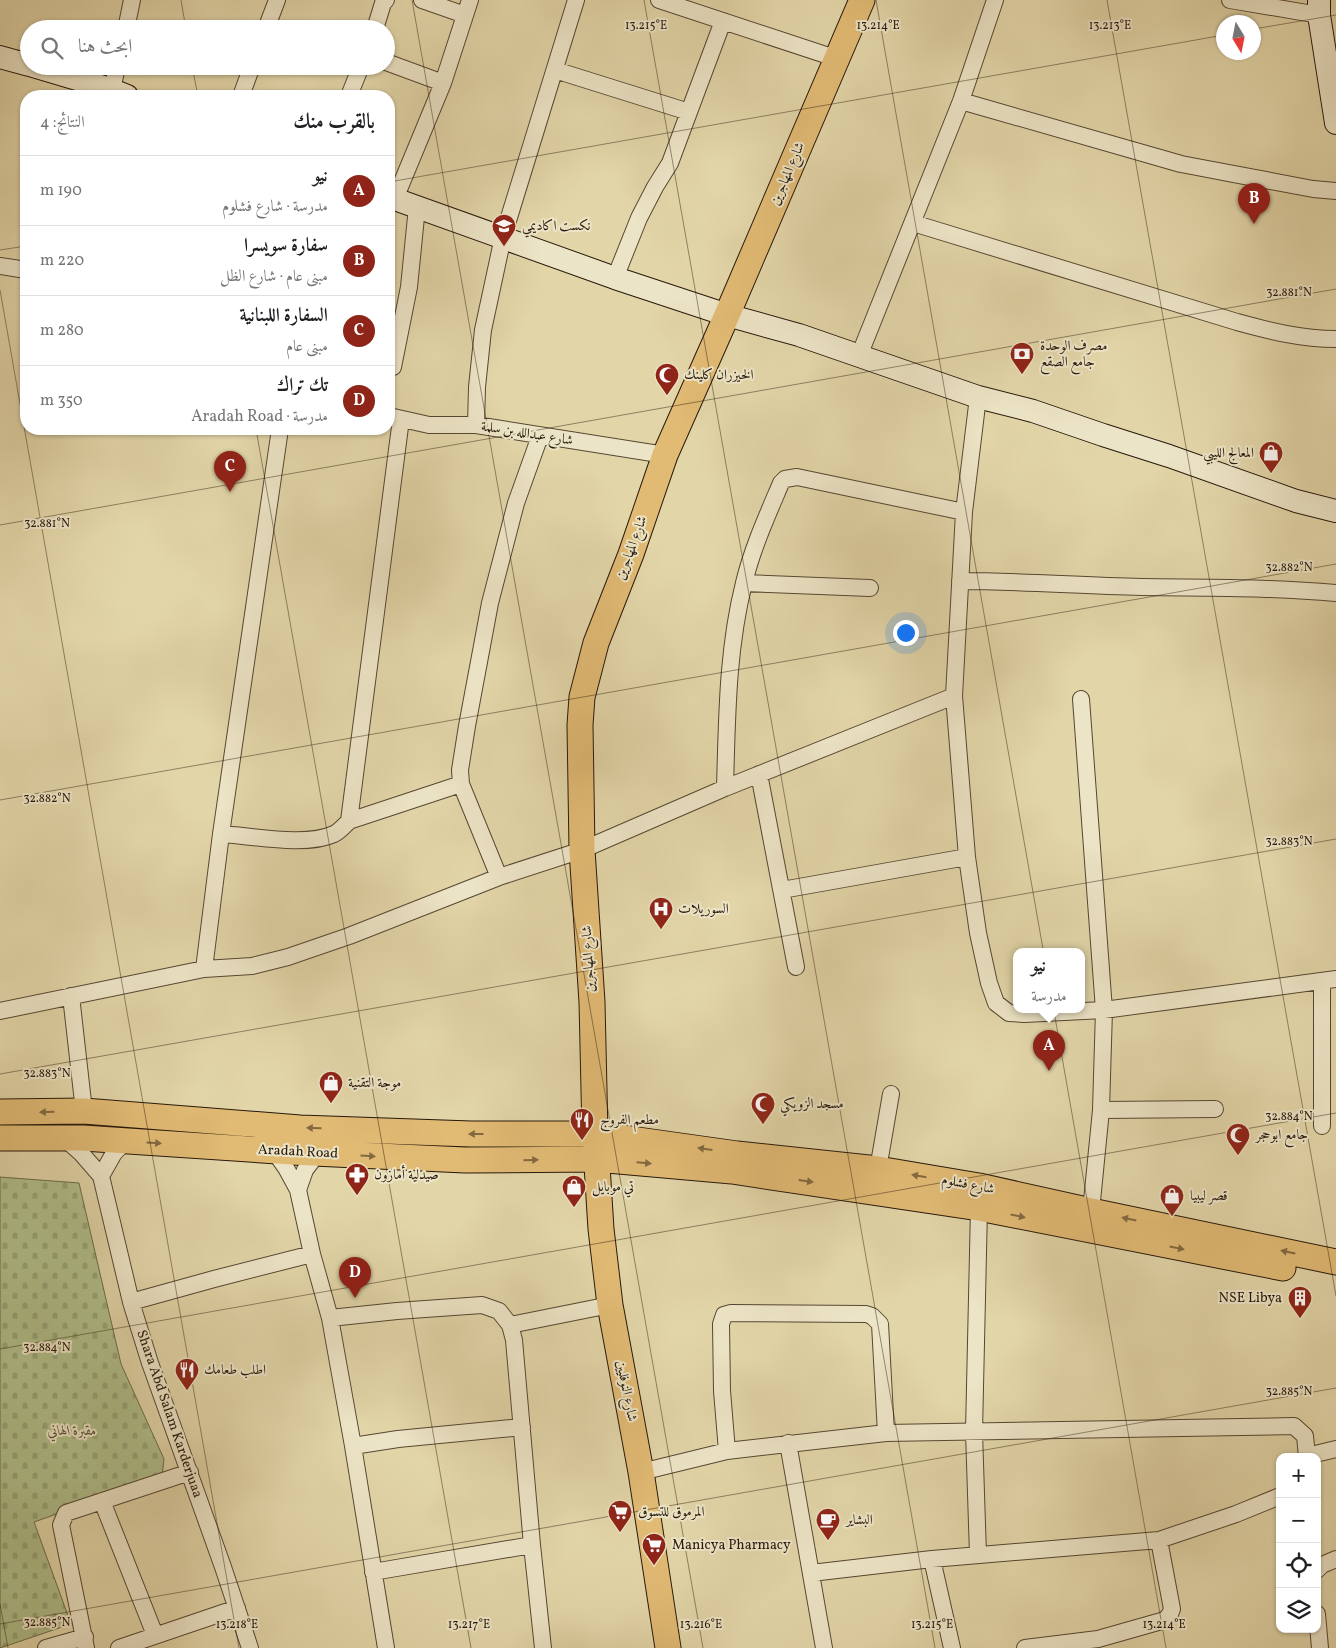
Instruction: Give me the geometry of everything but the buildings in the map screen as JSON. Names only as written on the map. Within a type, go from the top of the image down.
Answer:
[{"type":"main road","name":"شارع المهاجرين","points":[[595,1134],[593,1029],[582,850],[580,724],[582,697],[596,643],[631,554],[664,455],[727,315],[862,0]]},
{"type":"main road","points":[[1319,7],[1336,123]]},
{"type":"main road","points":[[0,56],[20,62]]},
{"type":"main road","points":[[60,75],[104,90]]},
{"type":"main road","points":[[395,199],[615,278],[727,315],[799,335],[978,397],[1033,411],[1170,456],[1296,501],[1336,511]]},
{"type":"main road","name":"Aradah Road","points":[[0,1112],[84,1111],[300,1128],[471,1134],[595,1134]]},
{"type":"main road","name":"شارع النوفليين","points":[[595,1134],[601,1229],[610,1305],[641,1472],[668,1648]]},
{"type":"main road","name":"شارع فشلوم","points":[[595,1134],[734,1163],[979,1208],[1336,1279]]},
{"type":"main road","name":"Aradah Road","points":[[0,1138],[64,1138],[465,1160],[596,1159]]},
{"type":"main road","name":"شارع فشلوم","points":[[596,1159],[878,1169],[978,1186],[1091,1212],[1336,1262]]},
{"type":"street","points":[[128,20],[132,0]]},
{"type":"street","points":[[269,20],[277,0]]},
{"type":"street","points":[[378,20],[383,3],[386,0]]},
{"type":"street","points":[[395,191],[443,83],[468,7],[422,0]]},
{"type":"street","points":[[476,426],[477,386],[484,330],[503,237],[576,0]]},
{"type":"street","points":[[659,0],[838,59]]},
{"type":"street","points":[[859,356],[961,101],[995,0]]},
{"type":"street","points":[[1230,0],[1319,7]]},
{"type":"street","points":[[615,278],[639,218],[670,163],[723,21]]},
{"type":"street","points":[[395,65],[443,83]]},
{"type":"street","points":[[555,70],[689,112]]},
{"type":"street","points":[[114,90],[116,75]]},
{"type":"street","points":[[243,90],[249,75]]},
{"type":"street","points":[[351,90],[357,75]]},
{"type":"street","points":[[961,101],[1181,164],[1313,189],[1336,191]]},
{"type":"street","points":[[395,357],[409,287],[418,207]]},
{"type":"street","points":[[913,223],[1228,320],[1277,333],[1306,338],[1336,339]]},
{"type":"street","points":[[0,266],[20,269]]},
{"type":"street","points":[[978,397],[964,512],[954,696],[967,857],[978,933],[989,983],[996,1003],[1009,1013],[1044,1013]]},
{"type":"street","name":"شارع عبدالله بن سلمة","points":[[395,417],[434,425],[476,426],[664,455]]},
{"type":"street","points":[[204,969],[221,834],[279,435]]},
{"type":"street","points":[[349,821],[393,435]]},
{"type":"street","points":[[499,877],[461,784],[460,770],[490,603],[516,503],[540,436]]},
{"type":"street","points":[[725,788],[729,677],[744,583],[759,535],[781,483],[785,479],[798,477],[964,512]]},
{"type":"street","points":[[960,581],[1019,581],[1091,586],[1336,593]]},
{"type":"street","points":[[744,583],[870,588]]},
{"type":"street","points":[[0,1011],[204,969],[252,966],[288,957],[349,936],[499,877],[582,850],[725,788],[954,696]]},
{"type":"street","points":[[1081,699],[1104,1010],[1101,1110],[1091,1212]]},
{"type":"street","points":[[759,774],[796,967]]},
{"type":"street","points":[[221,834],[308,840],[336,833],[349,821],[461,784]]},
{"type":"street","points":[[782,890],[967,857]]},
{"type":"street","points":[[1085,1011],[1329,980],[1322,1126]]},
{"type":"street","points":[[71,996],[84,1111]]},
{"type":"street","points":[[878,1169],[891,1094]]},
{"type":"street","points":[[1101,1110],[1216,1109]]},
{"type":"street","name":"Shara Abd Salam Karderjuaa","points":[[64,1138],[101,1176],[131,1302],[150,1362],[250,1648]]},
{"type":"street","points":[[101,1176],[114,1153],[126,1141]]},
{"type":"street","points":[[274,1151],[298,1190],[312,1254],[330,1318],[386,1648]]},
{"type":"street","points":[[298,1190],[305,1170],[318,1153]]},
{"type":"street","points":[[978,1555],[974,1432],[979,1208]]},
{"type":"street","points":[[131,1302],[312,1254]]},
{"type":"street","points":[[330,1318],[482,1305],[499,1311],[510,1325],[514,1340],[532,1545],[544,1648]]},
{"type":"street","points":[[510,1325],[610,1305]]},
{"type":"street","points":[[727,1451],[722,1391],[720,1324],[724,1315],[731,1314],[866,1314],[872,1316],[880,1324],[886,1433]]},
{"type":"street","points":[[641,1472],[727,1451],[886,1433],[1294,1426],[1305,1436],[1307,1453]]},
{"type":"street","points":[[353,1446],[398,1439],[522,1427]]},
{"type":"street","points":[[788,1443],[824,1648]]},
{"type":"street","points":[[1319,1453],[1336,1449]]},
{"type":"street","points":[[46,1648],[85,1642],[62,1525],[66,1513],[190,1472]]},
{"type":"street","points":[[811,1573],[932,1559],[1159,1540],[1236,1514],[1276,1498]]},
{"type":"street","points":[[102,1502],[155,1635]]},
{"type":"street","points":[[1025,1648],[1099,1643],[1165,1620],[1170,1614],[1171,1602],[1159,1540]]},
{"type":"street","points":[[373,1572],[532,1545]]},
{"type":"street","points":[[932,1559],[952,1648]]},
{"type":"street","points":[[1321,1566],[1336,1560]]},
{"type":"street","points":[[118,1648],[237,1608]]},
{"type":"street","points":[[1319,1633],[1320,1648]]},
{"type":"green space","name":"مقبرة الهاني","points":[[0,1177],[79,1183],[121,1364],[164,1459],[162,1477],[34,1522],[71,1624],[0,1648]]},
{"type":"place","name":"سفارة سويسرا","points":[[1254,224]]},
{"type":"place","name":"نكست اكاديمي","points":[[504,247]]},
{"type":"place","name":"مصرف الوحدة جامع الصقع","points":[[1022,375]]},
{"type":"place","name":"الخيزران كلينك","points":[[667,396]]},
{"type":"place","name":"المعالج الليبي","points":[[1271,474]]},
{"type":"place","name":"السفارة اللبنانية","points":[[230,492]]},
{"type":"place","name":"السوريلات","points":[[661,930]]},
{"type":"place","name":"نيو","points":[[1049,1071]]},
{"type":"place","name":"موجة التقنية","points":[[331,1104]]},
{"type":"place","name":"مسجد الزويكي","points":[[763,1125]]},
{"type":"place","name":"مطعم الفروج","points":[[582,1141]]},
{"type":"place","name":"جامع ابوحجر","points":[[1238,1156]]},
{"type":"place","name":"صيدلية أمازون","points":[[357,1196]]},
{"type":"place","name":"تي موبايل","points":[[574,1208]]},
{"type":"place","name":"قصر ليبيا","points":[[1172,1217]]},
{"type":"place","name":"تك تراك","points":[[355,1298]]},
{"type":"place","name":"NSE Libya","points":[[1300,1319]]},
{"type":"place","name":"اطلب طعامك","points":[[187,1391]]},
{"type":"place","name":"المرموق للتسوق","points":[[620,1533]]},
{"type":"place","name":"البشاير","points":[[828,1541]]},
{"type":"place","name":"Manicya Pharmacy","points":[[654,1566]]}]
